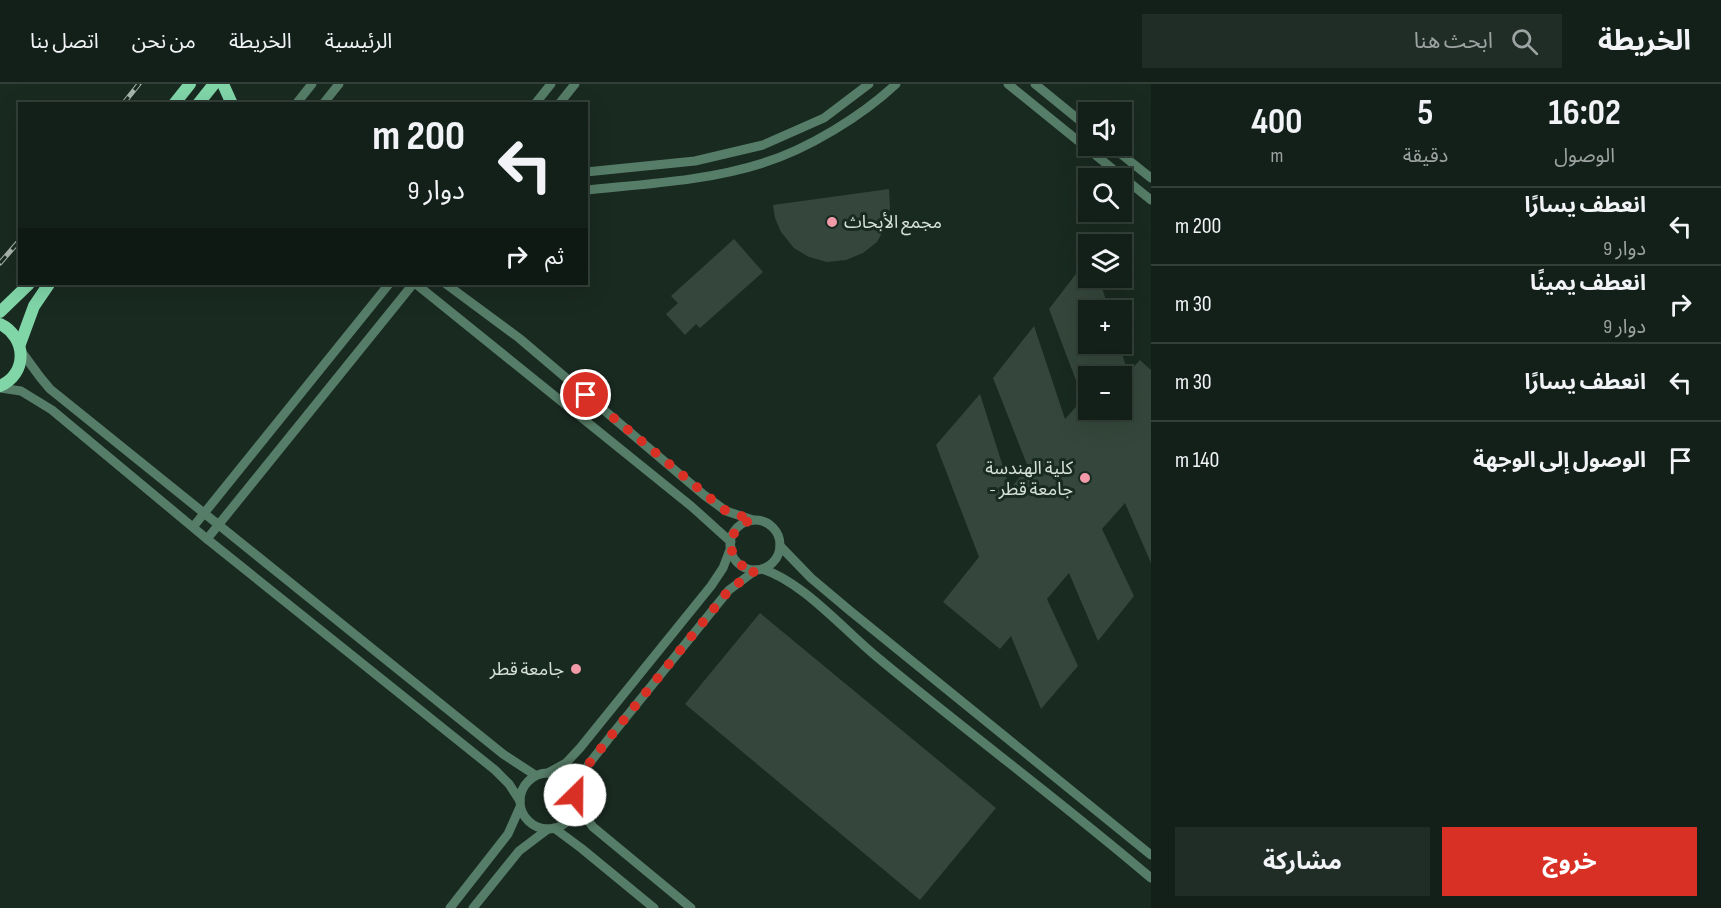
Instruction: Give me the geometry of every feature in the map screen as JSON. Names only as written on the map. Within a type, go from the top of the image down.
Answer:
[{"type":"main road","points":[[176,102],[190,84]]},
{"type":"main road","points":[[200,102],[214,84]]},
{"type":"main road","points":[[223,84],[231,102]]},
{"type":"main road","points":[[0,312],[28,285]]},
{"type":"main road","points":[[20,348],[31,312],[48,285]]},
{"type":"main road","points":[[0,324],[12,332],[20,348],[21,359],[16,374],[0,387]]},
{"type":"street","points":[[298,102],[312,84]]},
{"type":"street","points":[[325,102],[339,84]]},
{"type":"street","points":[[537,102],[551,84]]},
{"type":"street","points":[[561,102],[575,84]]},
{"type":"street","points":[[588,172],[695,161],[763,145],[824,118],[869,84]]},
{"type":"street","points":[[588,190],[713,175],[765,163],[846,123],[896,84]]},
{"type":"street","points":[[1008,84],[1151,200]]},
{"type":"street","points":[[1035,84],[1078,119]]},
{"type":"street","points":[[1124,156],[1151,178]]},
{"type":"street","points":[[193,527],[388,285]]},
{"type":"street","points":[[207,538],[414,285]]},
{"type":"street","points":[[416,285],[691,506],[731,545],[737,562],[746,568],[759,569],[788,580],[876,657],[1151,878]]},
{"type":"street","points":[[447,285],[519,338],[704,495],[726,511],[753,520]]},
{"type":"street","points":[[20,348],[45,384],[503,754],[535,775]]},
{"type":"street","points":[[0,387],[21,391],[64,419],[193,527],[495,771],[509,784],[530,823],[551,829],[581,848],[654,908]]},
{"type":"street","points":[[64,419],[73,407]]},
{"type":"street","points":[[450,908],[508,834],[520,804],[522,789],[535,775],[548,773],[566,763],[580,748],[711,586],[723,568],[736,529],[753,520],[761,520],[771,525],[777,533],[780,546],[811,578],[1151,855]]},
{"type":"street","points":[[473,908],[519,850],[570,819],[578,784],[588,765],[729,590],[775,561],[780,546]]},
{"type":"street","points":[[548,773],[565,779],[575,800],[593,827],[691,908]]},
{"type":"street","points":[[1037,786],[1046,781],[1049,774]]},
{"type":"street","points":[[1075,816],[1086,803]]},
{"type":"building","name":"مجمع الأبحاث","points":[[889,189],[890,208],[886,226],[877,242],[863,253],[846,260],[827,262],[809,257],[794,248],[781,232],[775,218],[773,205]]},
{"type":"building","points":[[734,239],[763,272],[700,328],[696,324],[685,335],[666,314],[678,303],[671,296]]},
{"type":"building","name":"كلية الهندسة - جامعة قطر","points":[[1078,271],[1078,288],[1102,288],[1106,300],[1078,300],[1078,354],[1122,354],[1126,366],[1078,366],[1078,386],[1049,309]]},
{"type":"building","name":"كلية الهندسة - جامعة قطر","points":[[1034,326],[1065,419],[1078,405],[1078,420],[1132,420],[1132,369],[1140,360],[1151,370],[1151,563],[1125,503],[1102,529],[1134,596],[1098,641],[1069,573],[1047,599],[1078,666],[1041,709],[1011,636],[1000,649],[943,602],[979,557],[936,445],[980,394],[1010,489],[1028,467],[993,378]]},
{"type":"building","points":[[760,613],[996,808],[920,900],[685,704]]},
{"type":"railway","points":[[125,102],[139,84]]},
{"type":"railway","points":[[0,263],[18,242]]},
{"type":"place","name":"مجمع الأبحاث","points":[[832,222]]},
{"type":"place","name":"كلية الهندسة - جامعة قطر","points":[[1085,478]]},
{"type":"place","name":"جامعة قطر","points":[[576,669]]},
{"type":"route","points":[[575,795],[588,765],[610,737],[729,590],[756,570],[746,568],[737,562],[730,548],[736,529],[753,520],[726,511],[704,495],[586,395]]}]
